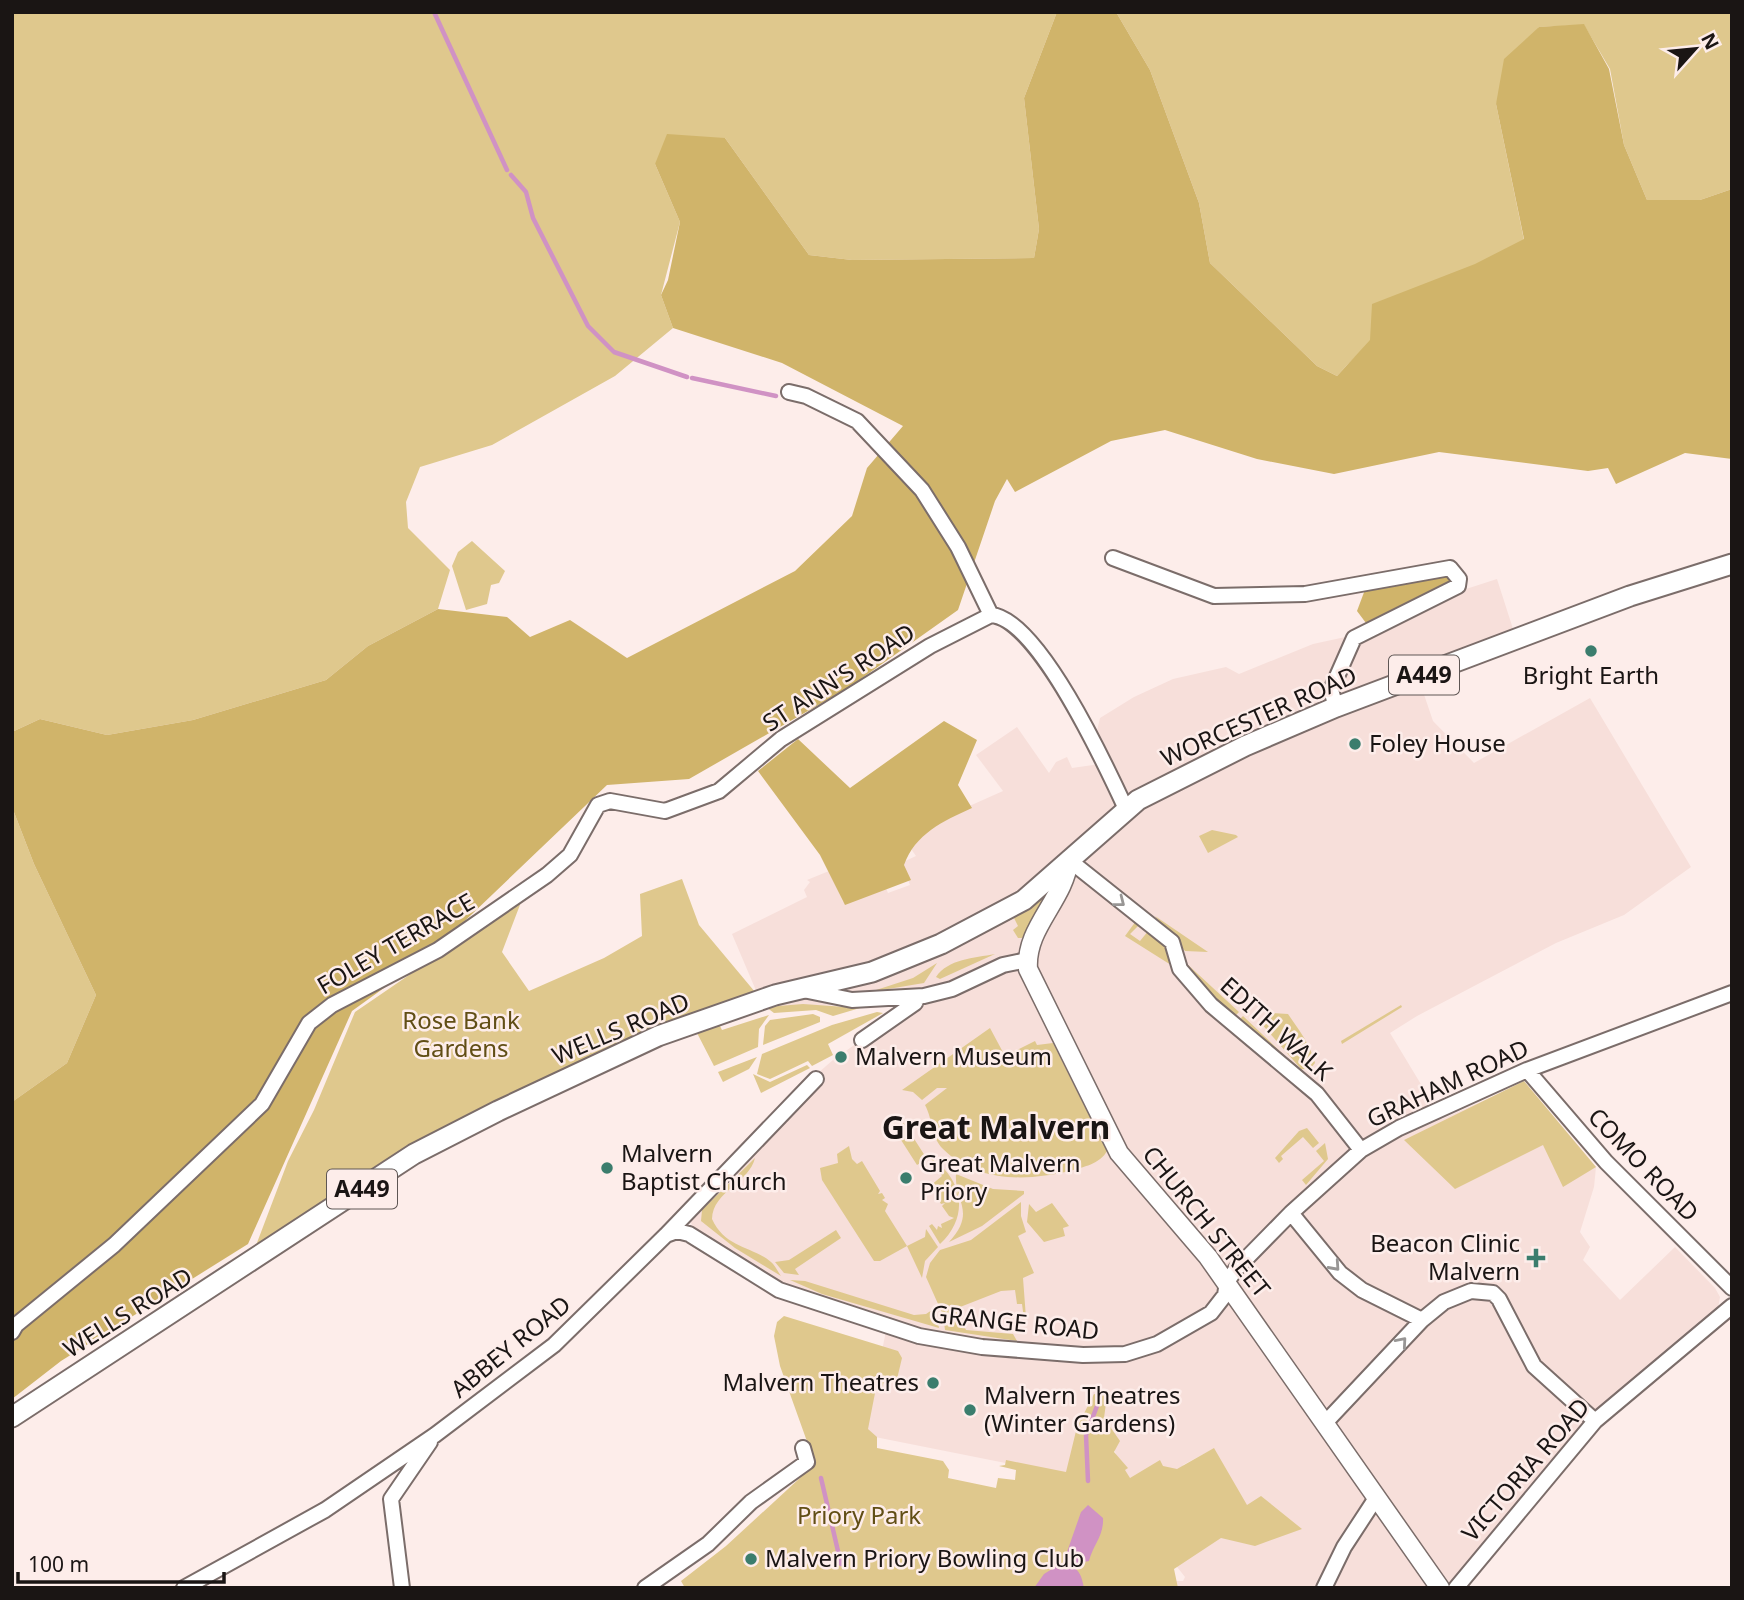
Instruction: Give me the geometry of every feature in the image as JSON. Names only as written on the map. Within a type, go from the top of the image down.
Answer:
[{"type":"highway","name":"WORCESTER ROAD","points":[[1126,809],[1189,772],[1336,707],[1630,596],[1732,564]]},
{"type":"highway","name":"A449","points":[[800,989],[872,972],[941,944],[1024,900],[1126,809]]},
{"type":"highway","name":"WELLS ROAD","points":[[12,1417],[414,1154],[498,1111],[658,1036],[756,1001],[800,989]]},
{"type":"main road","points":[[1027,960],[1035,932],[1061,889],[1069,860]]},
{"type":"main road","name":"CHURCH STREET","points":[[1027,960],[1038,992],[1119,1153],[1227,1282],[1440,1588]]},
{"type":"street","points":[[789,391],[806,396],[857,421],[932,505],[958,547],[988,610],[1008,621],[1040,654],[1094,740],[1126,809]]},
{"type":"street","points":[[1113,558],[1214,596],[1305,594],[1450,568],[1459,579],[1458,586],[1354,638],[1331,690],[1336,707]]},
{"type":"street","name":"ST ANN'S ROAD","points":[[719,791],[781,739],[988,610]]},
{"type":"street","name":"FOLEY TERRACE","points":[[12,1332],[16,1325],[129,1232],[262,1104],[309,1023],[332,1005],[438,950],[547,875],[569,855],[598,805],[610,800],[664,811],[719,791]]},
{"type":"street","name":"EDITH WALK","points":[[1069,860],[1172,942],[1180,969],[1211,1005],[1317,1094],[1361,1150]]},
{"type":"street","points":[[862,1040],[915,1003],[918,997],[944,992],[1003,965],[1027,960]]},
{"type":"street","name":"WELLS ROAD","points":[[800,989],[844,1000],[918,997]]},
{"type":"street","name":"GRAHAM ROAD","points":[[1227,1282],[1291,1213],[1361,1150],[1399,1128],[1527,1070],[1732,993]]},
{"type":"street","name":"COMO ROAD","points":[[1527,1070],[1598,1154],[1732,1288]]},
{"type":"street","name":"ABBEY ROAD","points":[[184,1588],[325,1510],[435,1435],[554,1345],[666,1235],[816,1079]]},
{"type":"street","points":[[1291,1213],[1340,1273],[1362,1290],[1422,1320]]},
{"type":"street","name":"GRANGE ROAD","points":[[666,1235],[677,1231],[689,1234],[779,1290],[903,1331],[1009,1349],[1106,1355],[1139,1350],[1178,1333],[1211,1313],[1225,1295],[1227,1282]]},
{"type":"street","points":[[1325,1423],[1422,1320],[1459,1294],[1493,1293],[1534,1366],[1595,1420]]},
{"type":"street","name":"VICTORIA ROAD","points":[[1455,1588],[1595,1420],[1732,1306]]},
{"type":"street","points":[[402,1588],[391,1499],[435,1435]]},
{"type":"street","points":[[645,1588],[708,1544],[751,1502],[807,1462],[803,1448]]},
{"type":"street","points":[[1324,1588],[1344,1547],[1376,1498]]},
{"type":"shaded area","points":[[1057,12],[1116,12],[1150,70],[1199,203],[1210,263],[1317,366],[1337,376],[1370,340],[1372,304],[1475,264],[1524,239],[1496,104],[1504,59],[1539,27],[1584,24],[1609,69],[1624,145],[1647,200],[1700,200],[1732,189],[1732,459],[1685,453],[1616,484],[1608,468],[1588,471],[1439,452],[1334,474],[1257,459],[1165,430],[1111,441],[1015,492],[1007,479],[995,501],[958,610],[848,688],[689,779],[607,785],[427,957],[352,1011],[248,1244],[61,1361],[12,1399],[12,1102],[67,1063],[96,995],[34,864],[12,807],[12,732],[40,719],[107,735],[193,720],[326,680],[368,646],[438,609],[507,617],[530,637],[570,620],[627,658],[795,571],[852,516],[867,468],[903,426],[782,363],[673,328],[661,295],[668,280],[680,222],[655,164],[667,134],[725,138],[809,255],[852,260],[1034,258],[1039,229],[1024,98]]},
{"type":"shaded area","points":[[1446,573],[1452,586],[1366,623],[1357,611],[1366,587]]},
{"type":"shaded area","name":"Great Malvern","points":[[1497,579],[1514,632],[1415,668],[1433,721],[1474,763],[1590,698],[1691,867],[1624,915],[1556,943],[1390,1033],[1442,1119],[1523,1083],[1596,1167],[1594,1187],[1580,1232],[1590,1247],[1583,1260],[1620,1300],[1675,1247],[1715,1288],[1720,1297],[1718,1308],[1559,1454],[1445,1588],[1147,1588],[1167,1581],[1183,1581],[1185,1577],[1174,1563],[1211,1450],[1183,1465],[1185,1470],[1129,1481],[1119,1468],[1114,1447],[1070,1476],[865,1435],[888,1321],[793,1291],[724,1252],[692,1225],[687,1213],[796,1092],[833,1060],[901,1012],[894,1004],[763,1007],[732,934],[807,897],[804,890],[810,882],[807,880],[829,871],[843,902],[885,886],[888,893],[910,885],[901,863],[916,856],[909,846],[938,820],[1003,791],[976,755],[1017,727],[1049,773],[1056,762],[1067,757],[1072,768],[1107,763],[1096,735],[1100,718],[1134,697],[1173,679],[1226,667],[1239,674],[1313,644],[1350,636],[1435,599]]},
{"type":"shaded area","points":[[944,721],[977,740],[958,785],[972,808],[931,830],[915,845],[904,865],[911,880],[845,905],[820,855],[758,771],[798,739],[850,788]]},
{"type":"shaded area","points":[[1088,1505],[1103,1518],[1103,1524],[1089,1561],[1084,1562],[1067,1552],[1081,1512]]},
{"type":"shaded area","points":[[1060,1564],[1071,1566],[1078,1571],[1084,1588],[1034,1588],[1044,1574]]},
{"type":"green space","points":[[12,12],[1057,12],[1024,98],[1039,229],[1034,258],[852,260],[809,255],[725,138],[655,164],[680,222],[661,295],[673,328],[615,376],[492,445],[420,467],[406,502],[408,528],[450,570],[438,609],[368,646],[326,680],[193,720],[107,735],[40,719],[12,732]]},
{"type":"green space","points":[[1116,12],[1732,12],[1732,189],[1700,200],[1647,200],[1624,145],[1610,69],[1584,25],[1539,27],[1496,104],[1524,240],[1424,299],[1378,335],[1337,376],[1317,366],[1210,263],[1199,203],[1150,70]]},
{"type":"green space","points":[[472,541],[505,571],[499,583],[491,585],[487,604],[466,610],[452,566],[458,552]]},
{"type":"green space","points":[[12,807],[34,864],[96,995],[67,1063],[12,1102]]},
{"type":"green space","points":[[1212,830],[1238,837],[1208,853],[1199,836]]},
{"type":"green space","name":"Rose Bank Gardens","points":[[682,879],[699,925],[755,992],[677,1023],[255,1248],[288,1161],[314,1110],[355,1012],[523,897],[502,952],[529,991],[604,958],[642,936],[640,894]]},
{"type":"green space","points":[[1046,892],[1050,894],[1022,938],[1018,938],[1013,930],[1018,926],[1014,918],[949,952],[948,950]]},
{"type":"green space","points":[[1155,916],[1208,952],[1185,951]]},
{"type":"green space","points":[[1136,921],[1140,924],[1130,934],[1140,941],[1149,930],[1170,951],[1173,960],[1171,965],[1125,936]]},
{"type":"green space","points":[[995,954],[940,979],[936,977],[954,963]]},
{"type":"green space","points":[[937,963],[924,983],[870,992],[913,978]]},
{"type":"green space","points":[[1186,963],[1239,1012],[1231,1020]]},
{"type":"green space","points":[[803,1004],[860,1008],[833,1016],[816,1010],[774,1013],[766,1007]]},
{"type":"green space","points":[[1401,1005],[1402,1007],[1342,1044],[1341,1041]]},
{"type":"green space","points":[[877,1012],[883,1013],[828,1044],[833,1055],[812,1066],[808,1061],[770,1079],[757,1074],[762,1054],[832,1025]]},
{"type":"green space","points":[[1272,1013],[1288,1014],[1313,1056],[1315,1063],[1310,1069],[1301,1069],[1259,1021]]},
{"type":"green space","points":[[813,1014],[820,1017],[820,1022],[763,1045],[765,1026],[770,1020]]},
{"type":"green space","points":[[769,1015],[759,1029],[758,1047],[714,1066],[697,1033],[719,1024],[722,1030]]},
{"type":"green space","points":[[1243,1016],[1285,1056],[1283,1058],[1236,1023]]},
{"type":"green space","name":"Great Malvern Priory","points":[[990,1028],[1005,1056],[1035,1041],[1037,1045],[1053,1043],[1107,1151],[1100,1159],[1086,1166],[1054,1174],[1037,1177],[1004,1176],[987,1174],[972,1168],[943,1149],[936,1139],[925,1105],[947,1088],[937,1088],[922,1100],[913,1092],[902,1090]]},
{"type":"green space","points":[[757,1057],[749,1069],[723,1082],[718,1072]]},
{"type":"green space","points":[[807,1065],[810,1068],[761,1093],[753,1074],[770,1082]]},
{"type":"green space","points":[[1524,1081],[1596,1167],[1563,1187],[1543,1145],[1455,1189],[1404,1140]]},
{"type":"green space","points":[[904,1123],[927,1159],[917,1165],[894,1129]]},
{"type":"green space","points":[[1307,1128],[1319,1143],[1313,1148],[1303,1137],[1281,1156],[1283,1159],[1279,1163],[1275,1158],[1299,1131]]},
{"type":"green space","points":[[1325,1143],[1328,1159],[1306,1185],[1302,1180],[1324,1161],[1316,1151]]},
{"type":"green space","points":[[849,1146],[852,1159],[857,1164],[862,1161],[880,1191],[878,1194],[882,1193],[885,1198],[882,1200],[888,1204],[885,1211],[907,1246],[880,1261],[874,1261],[822,1180],[820,1168],[838,1163],[837,1154]]},
{"type":"green space","points":[[930,1157],[950,1176],[959,1198],[956,1222],[940,1244],[929,1226],[932,1224],[937,1230],[938,1226],[942,1228],[941,1224],[954,1218],[949,1216],[942,1206],[945,1203],[941,1204],[935,1194],[938,1192],[934,1193],[930,1186],[942,1176]]},
{"type":"green space","points":[[755,1158],[746,1174],[718,1201],[712,1219],[724,1236],[764,1257],[781,1276],[735,1248],[701,1221],[702,1210]]},
{"type":"green space","points":[[956,1174],[993,1189],[1024,1191],[1024,1194],[982,1226],[949,1242],[962,1223],[963,1214]]},
{"type":"green space","points":[[1021,1202],[1021,1216],[1026,1232],[1018,1236],[1034,1273],[1023,1278],[1026,1318],[1024,1319],[1022,1304],[1017,1304],[1015,1290],[1001,1291],[955,1309],[966,1330],[1013,1334],[1017,1341],[945,1330],[943,1315],[926,1277],[930,1263],[940,1250],[971,1240]]},
{"type":"green space","points":[[1052,1203],[1069,1226],[1063,1228],[1065,1236],[1044,1242],[1027,1222],[1029,1204],[1036,1212]]},
{"type":"green space","points":[[926,1229],[938,1247],[925,1261],[922,1278],[907,1246],[925,1237]]},
{"type":"green space","points":[[836,1230],[841,1238],[795,1269],[799,1275],[784,1273],[775,1262],[789,1260]]},
{"type":"green space","points":[[790,1280],[805,1281],[914,1315],[926,1314],[935,1308],[939,1328],[822,1294]]},
{"type":"green space","name":"Priory Park","points":[[784,1316],[898,1351],[902,1358],[897,1379],[885,1376],[882,1389],[876,1388],[868,1429],[877,1437],[877,1448],[943,1461],[949,1470],[948,1478],[996,1488],[998,1478],[1015,1480],[1016,1470],[999,1466],[1005,1465],[1006,1460],[1066,1472],[1077,1427],[1094,1394],[1107,1396],[1104,1418],[1120,1441],[1114,1452],[1128,1468],[1125,1470],[1130,1478],[1160,1460],[1163,1466],[1177,1469],[1214,1448],[1247,1505],[1261,1496],[1302,1529],[1255,1546],[1221,1538],[1174,1569],[1178,1588],[685,1588],[681,1581],[726,1546],[801,1477],[809,1447],[780,1366],[774,1336],[777,1322]]},
{"type":"waterway","points":[[434,12],[507,170]]},
{"type":"waterway","points":[[511,175],[526,192],[533,218],[588,326],[614,352],[687,377]]},
{"type":"waterway","points":[[692,378],[776,396]]},
{"type":"waterway","points":[[1088,1481],[1086,1435],[1097,1406]]},
{"type":"waterway","points":[[821,1478],[841,1564]]},
{"type":"waterway","points":[[1074,1569],[1078,1558]]},
{"type":"place","name":"Bright Earth","points":[[1591,651]]},
{"type":"place","name":"Foley House","points":[[1355,744]]},
{"type":"place","name":"Malvern Museum","points":[[841,1057]]},
{"type":"place","name":"Malvern Baptist Church","points":[[607,1168]]},
{"type":"place","name":"Great Malvern Priory","points":[[906,1178]]},
{"type":"place","name":"Beacon Clinic Malvern","points":[[1536,1258]]},
{"type":"place","name":"Malvern Theatres","points":[[933,1383]]},
{"type":"place","name":"Malvern Theatres (Winter Gardens)","points":[[970,1410]]},
{"type":"place","name":"Malvern Priory Bowling Club","points":[[751,1559]]},
{"type":"district","name":"Great Malvern","points":[[996,1128]]}]
